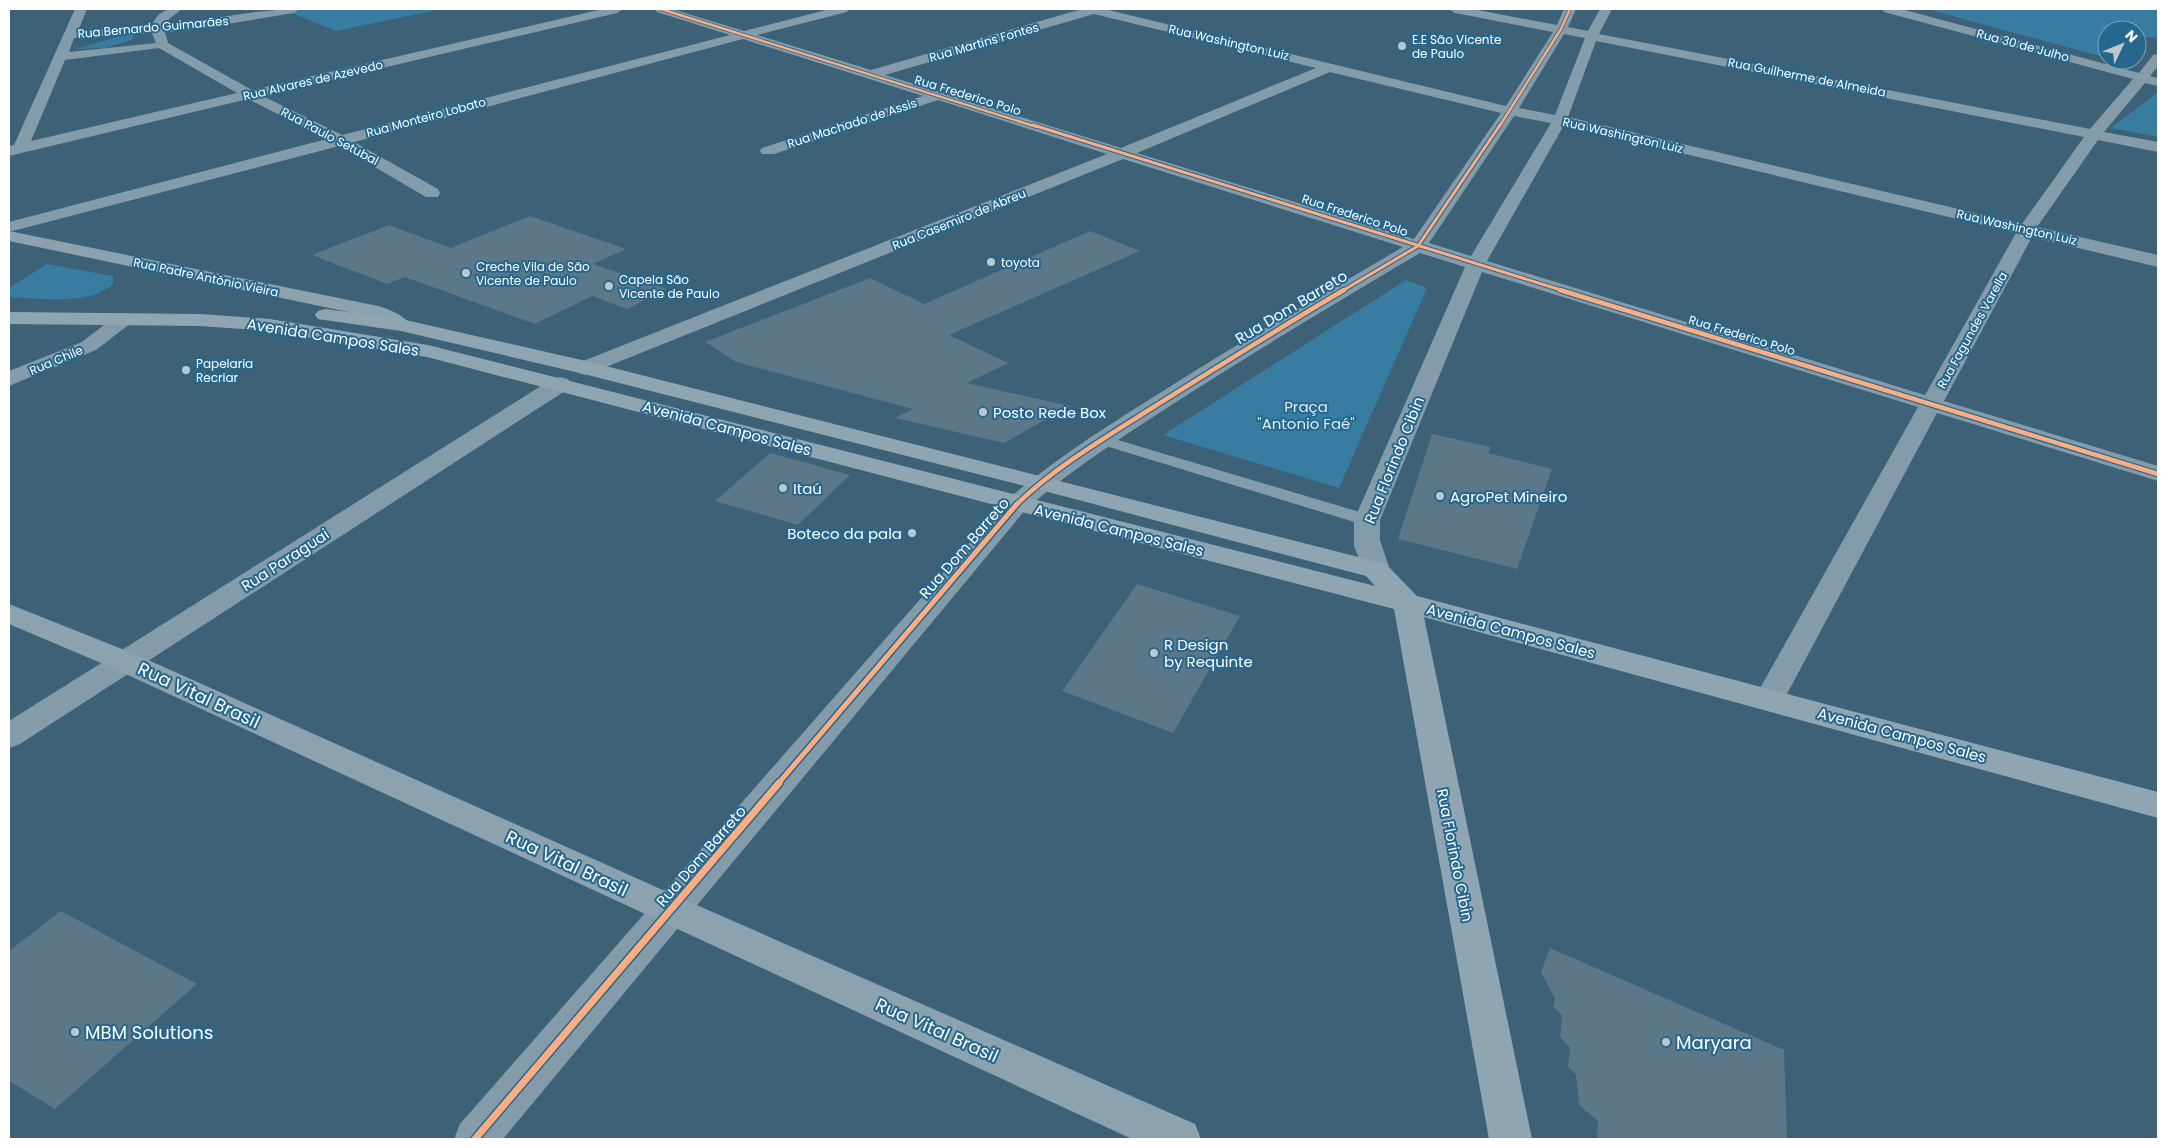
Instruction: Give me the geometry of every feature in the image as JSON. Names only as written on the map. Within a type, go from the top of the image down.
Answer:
[{"type":"main road","name":"Avenida Campos Sales","points":[[9,304],[214,305],[262,308],[401,325],[586,368],[1042,483],[1376,570]]},
{"type":"main road","name":"Avenida Campos Sales","points":[[9,318],[200,320],[270,325],[428,351],[1407,603],[2158,805]]},
{"type":"main road","name":"Rua Florindo Cibin","points":[[1376,570],[1407,603],[1510,1139]]},
{"type":"street","points":[[14,150],[61,57],[81,9]]},
{"type":"street","points":[[61,57],[163,45],[157,28],[163,16],[176,9]]},
{"type":"street","name":"Rua Bernardo Guimarães","points":[[70,35],[223,22],[294,9]]},
{"type":"street","name":"Rua Alvares de Azevedo","points":[[14,150],[617,9]]},
{"type":"street","name":"Rua Frederico Polo","points":[[661,9],[1418,246],[2158,474]]},
{"type":"street","name":"Rua Monteiro Lobato","points":[[9,227],[843,9]]},
{"type":"street","name":"Rua Washington Luiz","points":[[1093,9],[1510,111],[1560,120],[2158,261]]},
{"type":"street","name":"Rua Martins Fontes","points":[[870,75],[1093,9]]},
{"type":"street","name":"Rua Guilherme de Almeida","points":[[1455,9],[2158,147]]},
{"type":"street","name":"Rua Dom Barreto","points":[[475,1139],[1017,504],[1042,483],[1101,440],[1256,342],[1418,246],[1510,111],[1561,29],[1570,9]]},
{"type":"street","name":"Rua Florindo Cibin","points":[[1376,570],[1367,549],[1365,534],[1368,520],[1476,264],[1560,120],[1592,35],[1606,9]]},
{"type":"street","name":"Rua 30 de Julho","points":[[1888,9],[2150,80]]},
{"type":"street","name":"Rua Paulo Setubal","points":[[163,45],[250,95],[340,140],[432,193]]},
{"type":"street","name":"Rua Fagundes Varella","points":[[1769,699],[2027,229],[2094,134],[2150,80],[2158,58]]},
{"type":"street","name":"Rua Casemiro de Abreu","points":[[586,368],[1123,153],[1330,66]]},
{"type":"street","name":"Rua Machado de Assis","points":[[768,151],[936,96]]},
{"type":"street","name":"Rua Padre Antônio Vieira","points":[[9,236],[378,312],[401,325]]},
{"type":"street","name":"Rua Chile","points":[[9,379],[88,346],[124,318]]},
{"type":"street","name":"Rua Paraguai","points":[[9,736],[560,384]]},
{"type":"street","name":"Rua Vital Brasil","points":[[9,613],[126,662],[670,910],[1180,1139]]},
{"type":"lane","points":[[1101,440],[1368,520]]},
{"type":"green space","points":[[298,9],[442,9],[336,31],[287,11]]},
{"type":"green space","points":[[1927,9],[2158,9],[2158,38],[2147,37],[2147,20],[2097,20],[2097,55]]},
{"type":"green space","points":[[134,32],[132,40],[104,48],[76,49]]},
{"type":"green space","points":[[2158,92],[2158,137],[2111,128]]},
{"type":"green space","points":[[47,264],[113,276],[113,284],[103,291],[78,298],[9,297],[9,288]]},
{"type":"green space","name":"Praça \"Antonio Faé\"","points":[[1406,280],[1427,288],[1339,488],[1163,435]]},
{"type":"building","points":[[530,216],[626,249],[593,264],[667,289],[627,309],[592,296],[535,324],[405,277],[387,284],[312,255],[389,225],[451,248]]},
{"type":"building","points":[[1090,231],[1140,251],[949,335],[1008,363],[967,383],[1070,406],[1004,443],[895,418],[913,409],[736,362],[705,342],[870,278],[924,304]]},
{"type":"building","points":[[1432,434],[1491,447],[1488,453],[1552,469],[1517,569],[1398,539]]},
{"type":"building","name":"Itaú","points":[[770,453],[850,475],[798,525],[715,501]]},
{"type":"building","name":"R Design by Requinte","points":[[1137,584],[1240,616],[1173,733],[1062,691]]},
{"type":"building","name":"MBM Solutions","points":[[61,911],[197,984],[55,1109],[9,1081],[9,951]]},
{"type":"building","name":"Maryara","points":[[1550,948],[1784,1050],[1787,1139],[1597,1139],[1598,1121],[1579,1105],[1576,1075],[1568,1067],[1570,1048],[1560,1037],[1562,1015],[1553,1007],[1555,999],[1541,972]]},
{"type":"cycle path","points":[[661,9],[1418,246],[2158,474]]},
{"type":"cycle path","points":[[475,1139],[1017,504],[1042,483],[1101,440],[1256,342],[1418,246],[1510,111],[1561,29],[1570,9]]},
{"type":"place","name":"E.E São Vicente de Paulo","points":[[1402,46]]},
{"type":"place","name":"toyota","points":[[991,262]]},
{"type":"place","name":"Creche Vila de São Vicente de Paulo","points":[[466,273]]},
{"type":"place","name":"Capela São Vicente de Paulo","points":[[609,286]]},
{"type":"place","name":"Papelaria Recriar","points":[[186,370]]},
{"type":"place","name":"Posto Rede Box","points":[[983,412]]},
{"type":"place","name":"Itaú","points":[[783,488]]},
{"type":"place","name":"AgroPet Mineiro","points":[[1440,496]]},
{"type":"place","name":"Boteco da pala","points":[[912,533]]},
{"type":"place","name":"R Design by Requinte","points":[[1154,653]]},
{"type":"place","name":"MBM Solutions","points":[[75,1032]]},
{"type":"place","name":"Maryara","points":[[1666,1042]]}]
